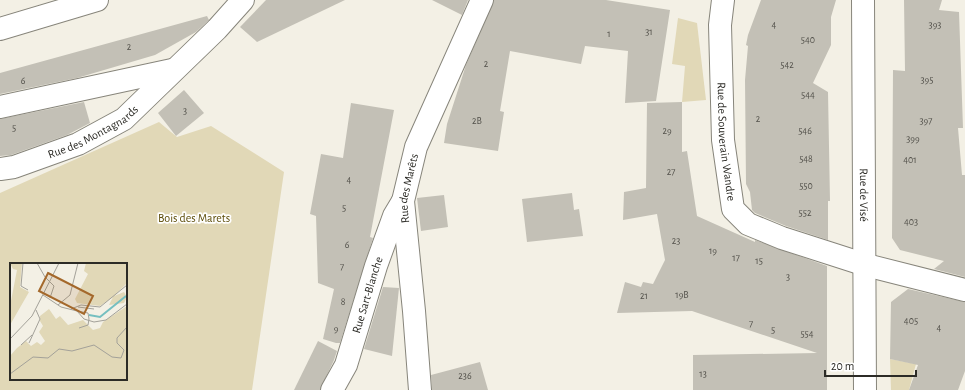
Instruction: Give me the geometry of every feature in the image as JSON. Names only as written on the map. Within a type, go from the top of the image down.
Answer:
[{"type":"street","points":[[0,29],[97,0]]},
{"type":"street","name":"Rue des Montagnards","points":[[0,169],[14,167],[78,144],[124,119],[172,70],[217,29],[243,0]]},
{"type":"street","name":"Rue des Marêts","points":[[420,390],[403,200],[416,147],[482,0]]},
{"type":"street","name":"Rue de Souverain Wandre","points":[[724,0],[720,25],[723,140],[733,209],[748,224],[771,234],[866,266],[965,290]]},
{"type":"street","name":"Rue de Visé","points":[[863,0],[866,266],[865,390]]},
{"type":"street","points":[[0,107],[172,70]]},
{"type":"street","name":"Rue Sart-Blanche","points":[[332,390],[346,365],[376,266],[394,216],[403,200]]},
{"type":"green space","points":[[678,18],[697,23],[706,100],[682,102],[685,66],[672,64]]},
{"type":"green space","name":"Bois des Marets","points":[[159,122],[177,137],[211,126],[284,172],[252,390],[0,390],[0,193]]},
{"type":"green space","points":[[890,359],[916,364],[909,390],[891,390]]},
{"type":"building","points":[[266,0],[345,0],[257,42],[240,27]]},
{"type":"building","points":[[432,0],[468,0],[462,15]]},
{"type":"building","points":[[494,0],[606,0],[670,10],[656,101],[625,103],[628,51],[585,46],[581,64],[510,51],[500,111],[504,112],[498,151],[444,143],[447,124],[466,65]]},
{"type":"building","points":[[761,0],[836,0],[831,17],[831,45],[813,83],[828,92],[830,201],[828,201],[828,240],[786,226],[755,213],[752,210],[750,192],[746,184],[745,80],[748,46],[746,45],[748,35]]},
{"type":"building","points":[[904,0],[942,0],[939,10],[959,12],[963,128],[958,128],[962,175],[965,175],[965,277],[934,269],[944,261],[900,250],[892,238],[893,70],[905,71]]},
{"type":"building","points":[[207,16],[209,20],[196,32],[155,55],[77,78],[0,94],[0,73]]},
{"type":"building","points":[[184,90],[204,113],[176,136],[158,113]]},
{"type":"building","points":[[84,102],[90,123],[67,135],[11,155],[0,156],[0,119]]},
{"type":"building","points":[[682,102],[682,152],[687,151],[697,216],[755,242],[755,240],[827,266],[827,390],[693,390],[693,355],[817,353],[692,311],[617,313],[625,282],[641,287],[643,282],[653,284],[665,260],[657,214],[623,220],[624,192],[646,188],[647,103]]},
{"type":"building","points":[[351,103],[394,110],[370,237],[373,238],[340,343],[336,343],[323,339],[334,289],[318,283],[316,216],[310,214],[321,154],[343,158]]},
{"type":"building","points":[[572,193],[574,210],[579,209],[583,236],[527,242],[522,199]]},
{"type":"building","points":[[444,195],[448,227],[421,231],[417,198]]},
{"type":"building","points":[[383,287],[399,288],[392,356],[364,349]]},
{"type":"building","points":[[908,289],[965,302],[965,371],[958,390],[909,390],[918,365],[890,359],[891,302]]},
{"type":"building","points":[[318,341],[337,351],[320,390],[294,390]]},
{"type":"building","points":[[480,362],[488,390],[432,390],[431,375]]}]
